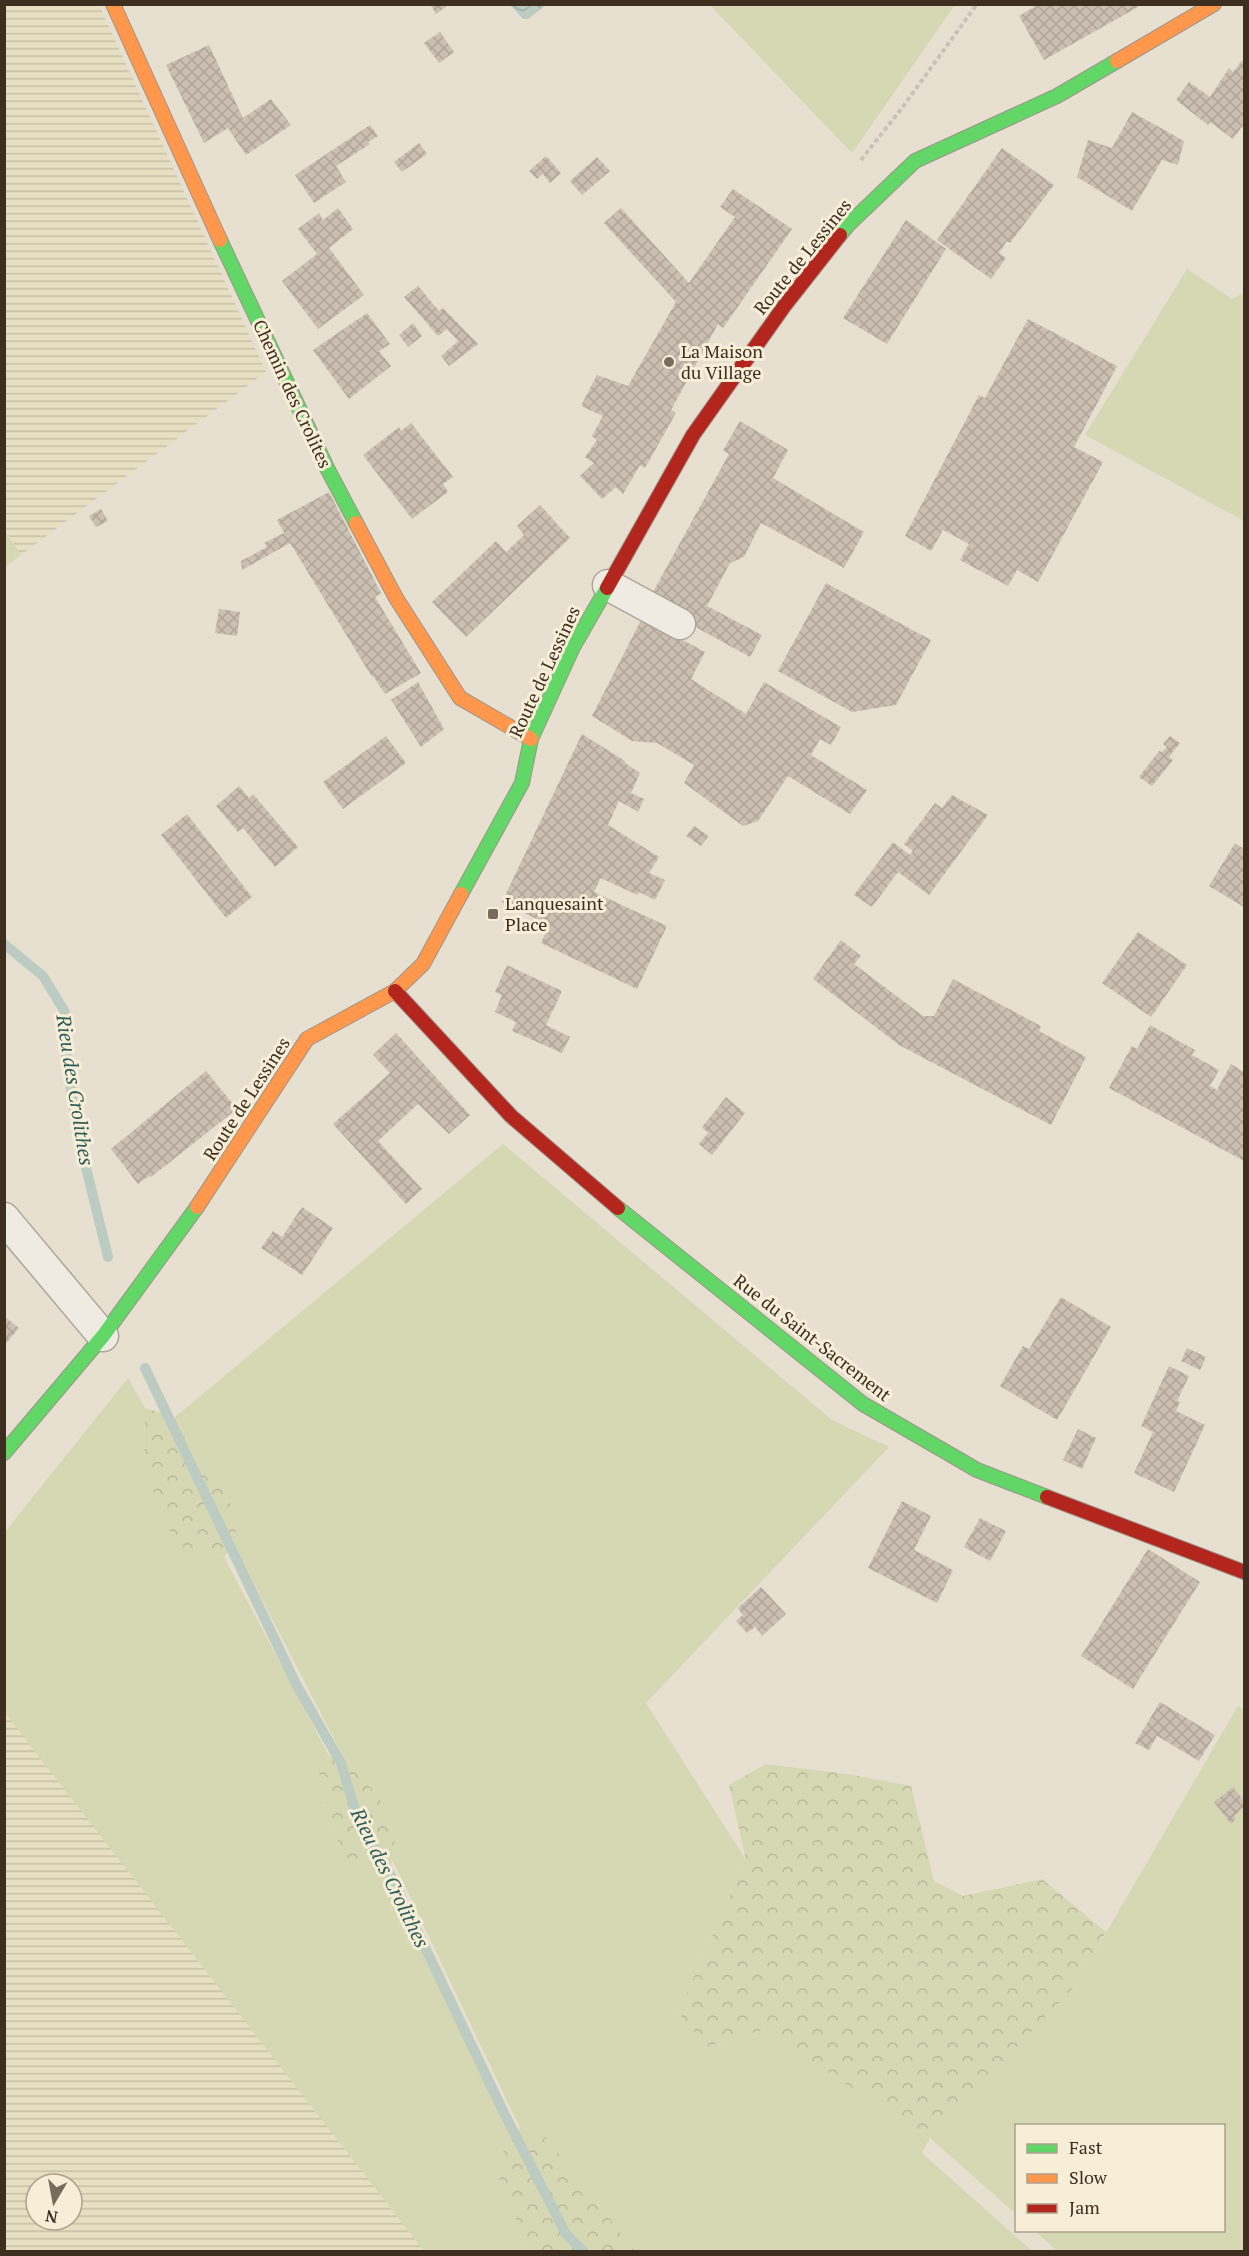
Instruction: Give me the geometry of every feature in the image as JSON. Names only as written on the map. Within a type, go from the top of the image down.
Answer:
[{"type":"main road","name":"Chemin des Crolites","points":[[113,4],[171,135],[327,468],[396,598],[460,698],[531,739]]},
{"type":"main road","name":"Route de Lessines","points":[[4,1453],[103,1336],[186,1224],[307,1040],[395,992],[423,964],[522,783],[531,739],[573,647],[693,435],[785,305],[848,225],[915,161],[1057,96],[1214,4]]},
{"type":"main road","name":"Rue du Saint-Sacrement","points":[[395,992],[511,1116],[644,1229],[863,1404],[977,1470],[1245,1572]]},
{"type":"street","points":[[608,585],[680,624]]},
{"type":"street","points":[[4,1218],[103,1336]]},
{"type":"path","points":[[902,108],[978,4]]},
{"type":"shaded area","points":[[5,5],[99,5],[266,372],[21,555],[5,530]]},
{"type":"shaded area","points":[[5,1712],[424,2251],[5,2251]]},
{"type":"green space","points":[[710,5],[955,5],[852,153]]},
{"type":"green space","points":[[1187,269],[1232,299],[1244,293],[1244,521],[1085,435]]},
{"type":"green space","points":[[4,530],[21,555],[5,567],[4,567]]},
{"type":"green space","points":[[503,1144],[832,1420],[889,1447],[646,1703],[746,1860],[678,2012],[707,2047],[762,2030],[930,2138],[922,2153],[1032,2251],[635,2251],[543,2133],[520,2128],[393,1861],[395,1834],[378,1796],[344,1758],[234,1545],[238,1518],[219,1484],[202,1472],[175,1417]]},
{"type":"green space","points":[[128,1378],[145,1408],[144,1462],[190,1554],[224,1557],[329,1756],[319,1775],[343,1857],[383,1872],[513,2140],[494,2165],[529,2251],[424,2251],[5,1713],[5,1532]]},
{"type":"green space","points":[[145,1408],[175,1417],[202,1472],[219,1484],[238,1518],[234,1545],[224,1557],[190,1554],[164,1525],[144,1462]]},
{"type":"green space","points":[[1238,1706],[1244,1710],[1244,2251],[1057,2251],[1036,2232],[1225,2232],[1225,2124],[1015,2124],[1015,2213],[930,2138],[1075,1986]]},
{"type":"green space","points":[[329,1756],[344,1758],[378,1796],[395,1834],[393,1861],[383,1872],[343,1857],[319,1775]]},
{"type":"green space","points":[[766,1764],[854,1775],[911,1786],[934,1881],[963,1896],[1042,1879],[1106,1932],[1075,1986],[930,2138],[762,2030],[707,2047],[678,2012],[746,1860],[729,1785]]},
{"type":"green space","points":[[520,2128],[543,2133],[635,2251],[529,2251],[494,2165]]},
{"type":"water","points":[[510,5],[546,5],[528,19],[523,19]]},
{"type":"building","points":[[430,4],[446,4],[447,6],[436,14]]},
{"type":"building","points":[[1039,4],[1137,4],[1138,7],[1044,60],[1019,16]]},
{"type":"building","points":[[440,32],[454,52],[439,63],[424,43]]},
{"type":"building","points":[[209,45],[243,118],[271,99],[291,125],[246,155],[228,128],[204,143],[166,65]]},
{"type":"building","points":[[1244,58],[1244,124],[1233,139],[1210,122],[1208,125],[1176,100],[1189,82],[1210,97],[1229,68],[1233,72]]},
{"type":"building","points":[[1132,112],[1184,141],[1178,165],[1162,160],[1132,211],[1077,177],[1088,140],[1112,148]]},
{"type":"building","points":[[370,125],[378,136],[368,142],[370,144],[336,166],[346,182],[314,203],[295,175]]},
{"type":"building","points":[[419,143],[427,154],[402,172],[394,162]]},
{"type":"building","points":[[1002,148],[1054,185],[1010,243],[1007,241],[999,253],[1006,258],[991,279],[937,240]]},
{"type":"building","points":[[546,156],[561,173],[550,183],[543,174],[537,179],[529,171]]},
{"type":"building","points":[[597,157],[610,171],[582,195],[570,181]]},
{"type":"building","points":[[733,189],[792,229],[723,328],[718,324],[671,410],[676,413],[645,468],[640,465],[623,494],[616,487],[602,499],[580,476],[594,463],[585,457],[597,440],[592,436],[603,416],[581,406],[597,375],[628,386],[676,302],[604,223],[621,208],[689,283],[735,217],[720,207]]},
{"type":"building","points":[[338,208],[353,229],[329,248],[364,295],[318,329],[282,281],[317,254],[298,229],[319,213],[323,220]]},
{"type":"building","points":[[906,220],[946,249],[887,344],[843,318]]},
{"type":"building","points":[[418,286],[439,311],[443,308],[478,344],[449,366],[441,356],[458,341],[447,329],[438,336],[404,297]]},
{"type":"building","points":[[367,313],[390,344],[379,351],[391,366],[349,399],[313,350]]},
{"type":"building","points":[[1028,319],[1117,366],[1074,447],[1103,462],[1038,582],[1017,570],[1008,586],[960,560],[969,544],[943,530],[931,551],[905,536],[979,395],[985,398]]},
{"type":"building","points":[[413,323],[422,336],[408,347],[399,335]]},
{"type":"building","points":[[740,421],[788,450],[773,478],[864,532],[844,568],[761,523],[744,557],[730,563],[707,606],[762,635],[750,657],[648,601],[729,454],[723,450]]},
{"type":"building","points":[[411,423],[453,477],[443,484],[448,492],[412,519],[363,455],[399,427],[401,431]]},
{"type":"building","points":[[329,492],[381,593],[375,597],[421,673],[385,694],[372,677],[290,543],[242,570],[241,561],[267,547],[264,543],[284,533],[277,520]]},
{"type":"building","points":[[540,505],[570,538],[466,637],[432,602],[496,541],[506,552],[524,535],[517,526]]},
{"type":"building","points":[[101,509],[108,521],[96,527],[89,516]]},
{"type":"building","points":[[826,583],[931,640],[896,705],[852,712],[778,671]]},
{"type":"building","points":[[219,609],[240,612],[237,636],[215,633]]},
{"type":"building","points":[[642,618],[705,652],[691,679],[746,714],[764,682],[841,727],[831,745],[820,739],[811,755],[867,790],[850,814],[788,776],[758,821],[743,826],[684,783],[694,765],[657,743],[632,741],[592,716]]},
{"type":"building","points":[[418,682],[444,729],[421,747],[391,700]]},
{"type":"building","points":[[582,734],[640,773],[631,793],[644,799],[638,812],[619,801],[608,825],[659,857],[649,873],[665,880],[655,900],[639,892],[637,895],[601,878],[594,892],[667,926],[637,989],[541,943],[549,925],[502,902]]},
{"type":"building","points":[[386,736],[406,763],[343,809],[323,782]]},
{"type":"building","points":[[1170,736],[1180,743],[1169,757],[1173,760],[1152,786],[1139,777],[1159,751],[1162,752],[1167,747],[1163,744]]},
{"type":"building","points":[[239,786],[249,798],[253,794],[298,847],[275,867],[243,828],[238,832],[216,806]]},
{"type":"building","points":[[952,795],[988,815],[929,895],[898,872],[872,907],[854,895],[893,842],[910,855],[913,851],[904,844],[935,803],[942,808]]},
{"type":"building","points":[[187,814],[252,897],[226,918],[161,835]]},
{"type":"building","points":[[694,826],[709,836],[701,846],[686,836]]},
{"type":"building","points":[[1235,843],[1244,849],[1244,907],[1209,886]]},
{"type":"building","points":[[1138,932],[1187,965],[1151,1017],[1102,983]]},
{"type":"building","points":[[841,940],[861,956],[854,964],[923,1016],[934,1016],[953,979],[1041,1026],[1039,1031],[1086,1057],[1051,1125],[899,1045],[813,979]]},
{"type":"building","points":[[507,965],[562,991],[546,1025],[570,1037],[562,1053],[512,1031],[516,1022],[495,1012],[502,995],[495,992]]},
{"type":"building","points":[[1150,1025],[1195,1050],[1192,1055],[1219,1070],[1210,1086],[1217,1090],[1231,1064],[1244,1072],[1244,1161],[1109,1088],[1132,1046],[1137,1049]]},
{"type":"building","points":[[396,1033],[470,1115],[449,1134],[418,1104],[378,1141],[422,1189],[406,1204],[333,1124],[390,1073],[373,1055]]},
{"type":"building","points":[[206,1071],[237,1109],[151,1177],[149,1176],[138,1184],[111,1149]]},
{"type":"building","points":[[726,1097],[745,1113],[712,1155],[699,1144],[708,1133],[702,1127]]},
{"type":"building","points":[[302,1207],[333,1228],[302,1275],[261,1248],[273,1231],[282,1237]]},
{"type":"building","points":[[1061,1297],[1111,1327],[1057,1420],[1000,1386],[1023,1346],[1029,1349]]},
{"type":"building","points":[[4,1316],[19,1328],[4,1346]]},
{"type":"building","points":[[1187,1348],[1206,1357],[1200,1370],[1181,1361]]},
{"type":"building","points":[[1169,1366],[1189,1376],[1177,1401],[1180,1402],[1176,1411],[1205,1425],[1174,1492],[1134,1473],[1153,1432],[1141,1426]]},
{"type":"building","points":[[1078,1429],[1096,1438],[1082,1469],[1063,1460]]},
{"type":"building","points":[[902,1501],[931,1516],[914,1550],[953,1570],[937,1603],[868,1568]]},
{"type":"building","points":[[980,1518],[1006,1531],[990,1561],[964,1547]]},
{"type":"building","points":[[1148,1549],[1200,1582],[1133,1689],[1081,1656]]},
{"type":"building","points":[[761,1587],[786,1614],[762,1636],[755,1627],[747,1633],[736,1621],[743,1615],[738,1608]]},
{"type":"building","points":[[1160,1702],[1215,1735],[1199,1761],[1157,1736],[1149,1750],[1135,1743]]},
{"type":"building","points":[[1233,1787],[1244,1801],[1244,1807],[1234,1816],[1236,1819],[1231,1824],[1214,1802]]},
{"type":"waterway","name":"Rieu des Crolithes","points":[[4,944],[43,976],[65,1012],[66,1053],[77,1131],[108,1257]]},
{"type":"waterway","name":"Rieu des Crolithes","points":[[145,1368],[296,1684],[341,1763],[358,1820],[390,1874],[504,2113],[566,2234],[584,2252]]},
{"type":"traffic: fast","points":[[840,235],[915,161],[1057,96],[1117,61]]},
{"type":"traffic: fast","points":[[220,240],[327,468],[356,523]]},
{"type":"traffic: fast","points":[[461,894],[522,783],[531,739],[573,647],[607,588]]},
{"type":"traffic: fast","points":[[4,1453],[103,1336],[197,1207]]},
{"type":"traffic: fast","points":[[618,1208],[863,1404],[977,1470],[1047,1497]]},
{"type":"traffic: slow","points":[[113,4],[220,240]]},
{"type":"traffic: slow","points":[[1117,61],[1214,4]]},
{"type":"traffic: slow","points":[[356,523],[396,598],[460,698],[531,739]]},
{"type":"traffic: slow","points":[[197,1207],[307,1039],[395,991],[423,964],[461,894]]},
{"type":"traffic: jam","points":[[607,588],[693,435],[785,305],[840,235]]},
{"type":"traffic: jam","points":[[395,991],[511,1116],[618,1208]]},
{"type":"traffic: jam","points":[[1047,1497],[1244,1572]]},
{"type":"place","name":"La Maison du Village","points":[[669,362]]},
{"type":"place","name":"Lanquesaint Place","points":[[493,914]]}]
